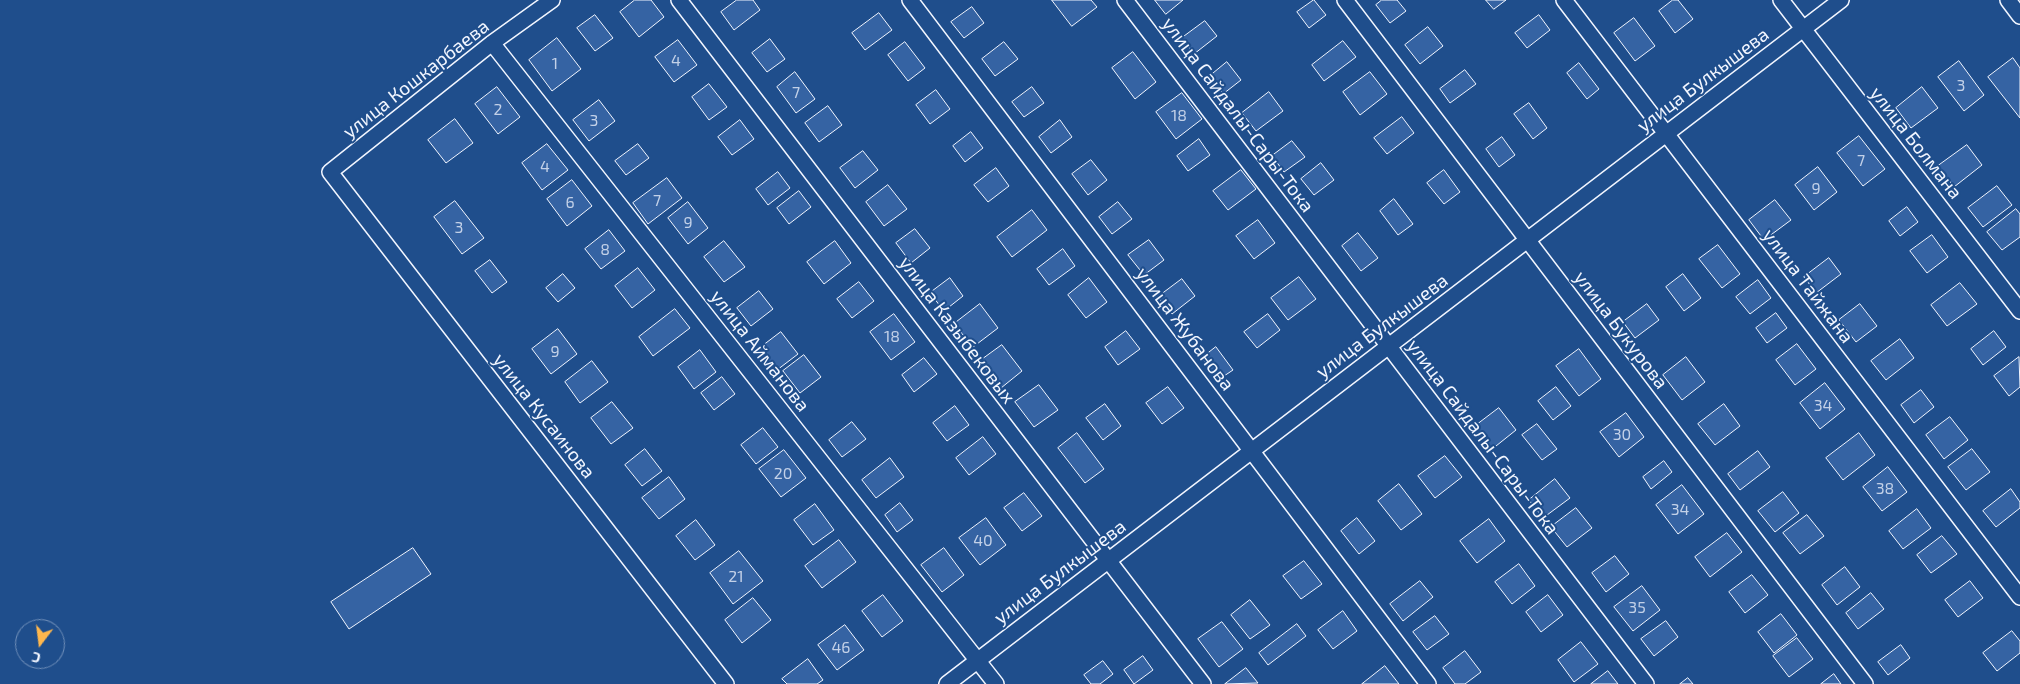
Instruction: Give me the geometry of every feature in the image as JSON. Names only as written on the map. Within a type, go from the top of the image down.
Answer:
[{"type":"street","name":"улица Кошкарбаева","points":[[330,172],[492,44],[552,0]]},
{"type":"street","name":"улица Казыбековых","points":[[679,0],[1203,684]]},
{"type":"street","name":"улица Жубанова","points":[[910,0],[1428,684]]},
{"type":"street","name":"улица Сайдалы-Сары-Тока","points":[[1125,0],[1646,684]]},
{"type":"street","name":"улица Букурова","points":[[1345,0],[1865,684]]},
{"type":"street","name":"улица Тайжана","points":[[1564,0],[2020,597]]},
{"type":"street","name":"улица Болмана","points":[[1781,0],[2020,311]]},
{"type":"street","name":"улица Булкышева","points":[[947,684],[1841,0]]},
{"type":"street","points":[[2008,0],[2020,16]]},
{"type":"street","name":"улица Айманова","points":[[492,44],[996,684]]},
{"type":"street","name":"улица Кусаинова","points":[[330,172],[726,684]]},
{"type":"building","points":[[635,0],[651,0],[664,17],[639,37],[620,12]]},
{"type":"building","points":[[737,0],[753,0],[760,10],[734,30],[721,12]]},
{"type":"building","points":[[1052,0],[1091,0],[1097,7],[1072,26]]},
{"type":"building","points":[[1155,0],[1183,0],[1166,14]]},
{"type":"building","points":[[1314,0],[1326,15],[1309,28],[1297,12]]},
{"type":"building","points":[[1382,0],[1397,0],[1406,11],[1390,23],[1376,5]]},
{"type":"building","points":[[1486,0],[1506,0],[1494,9]]},
{"type":"building","points":[[1673,0],[1678,0],[1693,19],[1675,33],[1659,11]]},
{"type":"building","points":[[972,7],[984,23],[964,38],[951,22]]},
{"type":"building","points":[[879,13],[892,30],[865,50],[852,33]]},
{"type":"building","points":[[595,15],[613,38],[595,51],[577,28]]},
{"type":"building","points":[[1539,15],[1550,30],[1527,48],[1515,33]]},
{"type":"building","points":[[1634,18],[1655,46],[1635,61],[1614,33]]},
{"type":"building","points":[[1205,21],[1217,36],[1194,54],[1182,38]]},
{"type":"building","points":[[1428,27],[1443,46],[1420,64],[1405,45]]},
{"type":"building","points":[[557,38],[581,69],[552,91],[529,60]]},
{"type":"building","points":[[770,39],[785,59],[767,72],[752,53]]},
{"type":"building","points":[[678,40],[697,65],[674,82],[655,57]]},
{"type":"building","points":[[1343,41],[1356,57],[1324,81],[1312,65]]},
{"type":"building","points":[[905,42],[925,68],[908,81],[888,55]]},
{"type":"building","points":[[1004,42],[1018,59],[995,76],[982,59]]},
{"type":"building","points":[[1133,52],[1156,82],[1135,99],[1112,68]]},
{"type":"building","points":[[2013,58],[2020,68],[2020,118],[1988,77]]},
{"type":"building","points":[[1959,61],[1984,95],[1964,111],[1938,77]]},
{"type":"building","points":[[1227,62],[1241,80],[1223,94],[1210,76]]},
{"type":"building","points":[[1579,63],[1599,89],[1587,99],[1567,73]]},
{"type":"building","points":[[1465,70],[1476,84],[1450,103],[1440,89]]},
{"type":"building","points":[[795,72],[815,99],[796,113],[777,87]]},
{"type":"building","points":[[1370,72],[1387,94],[1360,115],[1343,92]]},
{"type":"building","points":[[709,84],[727,107],[709,120],[692,97]]},
{"type":"building","points":[[497,87],[520,117],[498,134],[475,104]]},
{"type":"building","points":[[1032,87],[1044,103],[1024,117],[1012,102]]},
{"type":"building","points":[[1922,87],[1938,108],[1911,128],[1896,108]]},
{"type":"building","points":[[936,90],[950,109],[930,124],[916,105]]},
{"type":"building","points":[[1269,92],[1283,111],[1256,131],[1242,113]]},
{"type":"building","points":[[1182,93],[1202,119],[1176,139],[1156,112]]},
{"type":"building","points":[[599,100],[615,121],[589,141],[573,120]]},
{"type":"building","points":[[1529,103],[1547,128],[1533,139],[1514,114]]},
{"type":"building","points":[[828,106],[842,125],[819,142],[805,123]]},
{"type":"building","points":[[1402,117],[1414,133],[1387,154],[1374,138]]},
{"type":"building","points":[[455,119],[473,143],[446,163],[428,140]]},
{"type":"building","points":[[740,120],[754,139],[732,155],[718,137]]},
{"type":"building","points":[[1060,120],[1072,137],[1051,153],[1039,137]]},
{"type":"building","points":[[971,132],[983,148],[965,162],[953,146]]},
{"type":"building","points":[[1859,136],[1885,169],[1863,186],[1837,153]]},
{"type":"building","points":[[1502,137],[1515,155],[1499,167],[1486,149]]},
{"type":"building","points":[[1199,139],[1210,155],[1188,171],[1177,156]]},
{"type":"building","points":[[1292,141],[1305,157],[1284,172],[1272,156]]},
{"type":"building","points":[[547,144],[568,170],[542,190],[522,163]]},
{"type":"building","points":[[638,144],[649,158],[626,175],[615,161]]},
{"type":"building","points":[[1967,145],[1982,165],[1954,187],[1938,166]]},
{"type":"building","points":[[863,151],[878,170],[855,188],[840,168]]},
{"type":"building","points":[[1091,160],[1107,180],[1088,195],[1072,174]]},
{"type":"building","points":[[1321,163],[1334,180],[1314,195],[1301,179]]},
{"type":"building","points":[[1818,167],[1837,192],[1814,210],[1795,185]]},
{"type":"building","points":[[996,168],[1009,186],[988,202],[974,185]]},
{"type":"building","points":[[1241,170],[1256,189],[1228,210],[1213,191]]},
{"type":"building","points":[[1444,170],[1460,192],[1444,204],[1427,183]]},
{"type":"building","points":[[778,172],[790,188],[768,205],[756,189]]},
{"type":"building","points":[[667,178],[682,198],[648,224],[633,203]]},
{"type":"building","points":[[572,180],[592,206],[567,226],[547,199]]},
{"type":"building","points":[[888,185],[907,209],[884,226],[866,202]]},
{"type":"building","points":[[1997,186],[2012,205],[1983,227],[1968,208]]},
{"type":"building","points":[[799,191],[811,207],[789,224],[777,208]]},
{"type":"building","points":[[1394,199],[1413,224],[1398,235],[1380,211]]},
{"type":"building","points":[[1775,200],[1791,220],[1764,240],[1749,220]]},
{"type":"building","points":[[455,201],[484,238],[462,254],[434,217]]},
{"type":"building","points":[[688,202],[708,228],[688,244],[668,218]]},
{"type":"building","points":[[1118,202],[1132,219],[1112,234],[1099,217]]},
{"type":"building","points":[[1907,207],[1918,222],[1900,236],[1889,221]]},
{"type":"building","points":[[2016,209],[2020,214],[2020,237],[2002,250],[1987,232]]},
{"type":"building","points":[[1032,210],[1047,230],[1012,257],[997,237]]},
{"type":"building","points":[[1258,220],[1275,243],[1254,259],[1236,236]]},
{"type":"building","points":[[915,229],[930,248],[911,263],[896,243]]},
{"type":"building","points":[[609,230],[625,251],[601,269],[585,249]]},
{"type":"building","points":[[1358,233],[1378,258],[1361,271],[1342,246]]},
{"type":"building","points":[[1932,235],[1948,257],[1927,273],[1910,251]]},
{"type":"building","points":[[1149,240],[1164,260],[1144,275],[1128,255]]},
{"type":"building","points":[[724,241],[745,267],[724,282],[704,257]]},
{"type":"building","points":[[835,241],[851,263],[824,284],[807,262]]},
{"type":"building","points":[[1718,245],[1740,274],[1722,288],[1699,259]]},
{"type":"building","points":[[1063,249],[1075,266],[1049,285],[1037,269]]},
{"type":"building","points":[[1829,258],[1841,274],[1816,293],[1804,277]]},
{"type":"building","points":[[490,260],[507,282],[492,293],[475,271]]},
{"type":"building","points":[[638,268],[655,290],[632,308],[615,286]]},
{"type":"building","points":[[563,274],[575,288],[558,302],[546,288]]},
{"type":"building","points":[[1683,274],[1701,298],[1684,311],[1666,287]]},
{"type":"building","points":[[1299,277],[1316,299],[1288,320],[1271,298]]},
{"type":"building","points":[[950,278],[963,296],[944,311],[930,293]]},
{"type":"building","points":[[1089,278],[1107,302],[1086,318],[1068,295]]},
{"type":"building","points":[[1182,279],[1195,296],[1172,314],[1158,297]]},
{"type":"building","points":[[1758,280],[1771,298],[1750,314],[1736,297]]},
{"type":"building","points":[[859,282],[874,301],[852,318],[837,299]]},
{"type":"building","points":[[1960,283],[1977,304],[1947,326],[1931,305]]},
{"type":"building","points":[[759,291],[773,309],[751,326],[737,308]]},
{"type":"building","points":[[980,304],[998,328],[973,347],[954,324]]},
{"type":"building","points":[[1647,304],[1659,320],[1635,338],[1623,322]]},
{"type":"building","points":[[1860,304],[1877,326],[1856,342],[1839,320]]},
{"type":"building","points":[[675,309],[690,328],[653,356],[639,337]]},
{"type":"building","points":[[1776,313],[1787,328],[1767,343],[1756,328]]},
{"type":"building","points":[[894,314],[915,342],[891,360],[870,332]]},
{"type":"building","points":[[1268,314],[1280,330],[1257,348],[1244,332]]},
{"type":"building","points":[[558,329],[577,354],[551,374],[532,349]]},
{"type":"building","points":[[1126,331],[1140,349],[1118,365],[1105,347]]},
{"type":"building","points":[[1994,331],[2006,347],[1983,365],[1971,349]]},
{"type":"building","points":[[781,332],[798,354],[777,370],[760,348]]},
{"type":"building","points":[[1900,339],[1914,358],[1886,380],[1871,361]]},
{"type":"building","points":[[1797,344],[1816,369],[1795,385],[1776,360]]},
{"type":"building","points":[[1002,345],[1022,371],[1001,388],[980,361]]},
{"type":"building","points":[[1216,347],[1233,370],[1218,380],[1202,358]]},
{"type":"building","points":[[1579,349],[1601,379],[1579,396],[1556,366]]},
{"type":"building","points":[[700,350],[716,372],[694,389],[678,367]]},
{"type":"building","points":[[804,355],[821,377],[800,393],[783,371]]},
{"type":"building","points":[[1686,357],[1705,382],[1682,400],[1663,375]]},
{"type":"building","points":[[2019,357],[2020,387],[2009,396],[1994,376]]},
{"type":"building","points":[[924,358],[937,374],[914,392],[902,375]]},
{"type":"building","points":[[592,361],[608,382],[580,403],[565,382]]},
{"type":"building","points":[[722,377],[735,394],[714,410],[701,393]]},
{"type":"building","points":[[1825,383],[1845,409],[1820,429],[1800,403]]},
{"type":"building","points":[[1039,385],[1058,410],[1034,427],[1015,402]]},
{"type":"building","points":[[1168,387],[1184,408],[1162,424],[1146,403]]},
{"type":"building","points":[[1556,387],[1571,406],[1553,420],[1538,401]]},
{"type":"building","points":[[1921,390],[1934,407],[1914,423],[1901,405]]},
{"type":"building","points":[[612,402],[633,428],[611,444],[591,418]]},
{"type":"building","points":[[1105,404],[1121,426],[1103,440],[1086,418]]},
{"type":"building","points":[[1724,404],[1740,426],[1715,445],[1698,424]]},
{"type":"building","points":[[955,406],[969,425],[947,441],[933,423]]},
{"type":"building","points":[[1499,408],[1516,430],[1491,450],[1474,427]]},
{"type":"building","points":[[1626,413],[1644,437],[1619,457],[1600,432]]},
{"type":"building","points":[[1950,417],[1968,440],[1944,459],[1926,435]]},
{"type":"building","points":[[852,422],[866,439],[842,457],[829,440]]},
{"type":"building","points":[[1537,424],[1557,449],[1542,460],[1522,435]]},
{"type":"building","points":[[763,428],[778,447],[756,464],[741,445]]},
{"type":"building","points":[[1077,433],[1104,469],[1085,483],[1058,448]]},
{"type":"building","points":[[1859,433],[1875,455],[1843,480],[1826,458]]},
{"type":"building","points":[[983,437],[996,454],[969,475],[956,458]]},
{"type":"building","points":[[645,449],[662,471],[642,486],[625,465]]},
{"type":"building","points":[[1972,449],[1990,472],[1966,490],[1948,467]]},
{"type":"building","points":[[784,450],[806,478],[781,497],[759,469]]},
{"type":"building","points":[[1758,451],[1770,467],[1740,490],[1728,474]]},
{"type":"building","points":[[1445,456],[1462,477],[1435,498],[1418,476]]},
{"type":"building","points":[[890,458],[904,477],[876,498],[862,480]]},
{"type":"building","points":[[1664,461],[1672,472],[1651,489],[1643,477]]},
{"type":"building","points":[[1888,467],[1907,492],[1882,511],[1863,487]]},
{"type":"building","points":[[669,477],[685,499],[659,519],[642,498]]},
{"type":"building","points":[[1555,479],[1570,498],[1543,518],[1529,500]]},
{"type":"building","points":[[1399,484],[1422,514],[1401,530],[1378,501]]},
{"type":"building","points":[[1682,485],[1704,514],[1678,534],[1656,505]]},
{"type":"building","points":[[2011,489],[2020,502],[2020,508],[1996,527],[1983,511]]},
{"type":"building","points":[[1783,492],[1799,513],[1775,532],[1758,511]]},
{"type":"building","points":[[1024,493],[1042,516],[1022,531],[1004,508]]},
{"type":"building","points":[[900,503],[913,520],[897,532],[885,515]]},
{"type":"building","points":[[815,504],[834,530],[813,545],[794,520]]},
{"type":"building","points":[[1576,508],[1592,528],[1567,547],[1551,527]]},
{"type":"building","points":[[1917,509],[1931,528],[1903,549],[1889,531]]},
{"type":"building","points":[[1807,515],[1824,536],[1800,554],[1783,533]]},
{"type":"building","points":[[986,518],[1006,545],[980,565],[959,538]]},
{"type":"building","points":[[1357,518],[1375,541],[1359,554],[1341,531]]},
{"type":"building","points":[[1489,519],[1505,541],[1477,563],[1460,541]]},
{"type":"building","points":[[696,520],[715,545],[695,560],[676,536]]},
{"type":"building","points":[[1727,533],[1742,552],[1710,577],[1695,557]]},
{"type":"building","points":[[1942,536],[1957,554],[1931,573],[1917,555]]},
{"type":"building","points":[[839,540],[856,562],[822,588],[805,566]]},
{"type":"building","points":[[413,548],[431,574],[349,629],[331,602]]},
{"type":"building","points":[[944,548],[964,575],[942,592],[921,565]]},
{"type":"building","points":[[739,551],[763,581],[733,604],[710,573]]},
{"type":"building","points":[[1615,556],[1629,574],[1606,592],[1592,573]]},
{"type":"building","points":[[1304,561],[1322,584],[1301,599],[1283,576]]},
{"type":"building","points":[[1519,564],[1535,586],[1512,604],[1495,582]]},
{"type":"building","points":[[1845,567],[1860,587],[1837,605],[1822,585]]},
{"type":"building","points":[[1752,575],[1768,595],[1745,613],[1729,592]]},
{"type":"building","points":[[1420,581],[1433,597],[1403,621],[1390,604]]},
{"type":"building","points":[[1970,581],[1983,598],[1958,617],[1945,600]]},
{"type":"building","points":[[1642,586],[1660,610],[1633,631],[1614,607]]},
{"type":"building","points":[[1871,593],[1884,609],[1858,629],[1846,613]]},
{"type":"building","points":[[883,595],[903,621],[882,637],[862,611]]},
{"type":"building","points":[[1548,595],[1563,615],[1541,632],[1526,612]]},
{"type":"building","points":[[753,598],[771,620],[742,643],[725,620]]},
{"type":"building","points":[[1250,600],[1270,625],[1250,639],[1231,615]]},
{"type":"building","points":[[1343,611],[1357,631],[1333,649],[1318,630]]},
{"type":"building","points":[[1781,614],[1797,635],[1774,653],[1758,632]]},
{"type":"building","points":[[1435,616],[1449,634],[1427,650],[1413,632]]},
{"type":"building","points":[[1666,621],[1678,637],[1654,656],[1641,639]]},
{"type":"building","points":[[1222,622],[1243,649],[1219,667],[1198,639]]},
{"type":"building","points":[[1297,624],[1306,636],[1268,665],[1259,653]]},
{"type":"building","points":[[845,625],[864,650],[837,670],[818,645]]},
{"type":"building","points":[[2012,631],[2020,641],[2020,653],[1997,671],[1983,653]]},
{"type":"building","points":[[1797,638],[1813,659],[1789,677],[1773,656]]},
{"type":"building","points":[[1581,642],[1598,664],[1574,682],[1558,660]]},
{"type":"building","points":[[1901,645],[1910,658],[1888,675],[1878,662]]},
{"type":"building","points":[[1465,651],[1481,672],[1465,684],[1455,684],[1443,668]]},
{"type":"building","points":[[1143,656],[1153,670],[1134,684],[1124,670]]},
{"type":"building","points":[[808,659],[823,680],[817,684],[787,684],[782,679]]},
{"type":"building","points":[[1103,661],[1113,674],[1100,684],[1091,684],[1084,675]]},
{"type":"building","points":[[1385,666],[1399,684],[1362,684]]},
{"type":"building","points":[[1246,668],[1258,683],[1225,684]]},
{"type":"building","points":[[1608,671],[1618,684],[1591,684]]},
{"type":"building","points":[[1834,674],[1841,684],[1821,684]]},
{"type":"building","points":[[1688,678],[1693,684],[1680,684]]}]
